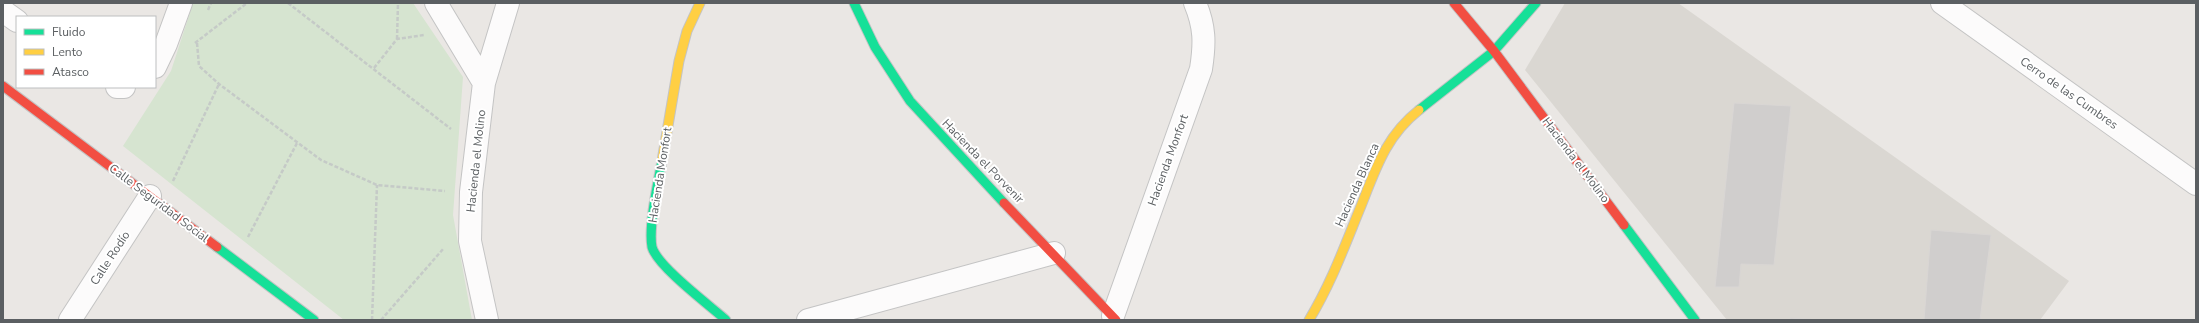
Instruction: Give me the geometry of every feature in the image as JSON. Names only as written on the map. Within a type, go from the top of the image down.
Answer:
[{"type":"street","points":[[156,64],[166,44],[181,3]]},
{"type":"street","points":[[436,3],[484,83]]},
{"type":"street","name":"Hacienda el Molino","points":[[487,320],[470,241],[471,192],[484,83],[508,3]]},
{"type":"street","name":"Hacienda Monfort","points":[[700,3],[687,31],[679,61],[653,213],[652,246],[658,260],[726,320]]},
{"type":"street","name":"Hacienda el Porvenir","points":[[854,3],[884,64],[920,114],[1115,318]]},
{"type":"street","name":"Hacienda Monfort","points":[[1115,318],[1201,69],[1205,47],[1202,20],[1195,3]]},
{"type":"street","name":"Hacienda el Molino","points":[[1454,3],[1494,51],[1695,320]]},
{"type":"street","name":"Hacienda Blanca","points":[[1309,320],[1325,294],[1383,150],[1404,122],[1494,51],[1536,3]]},
{"type":"street","name":"Cerro de las Cumbres","points":[[1942,3],[2196,184]]},
{"type":"street","points":[[3,11],[16,20]]},
{"type":"street","name":"Calle Seguridad Social","points":[[3,86],[156,200],[304,317]]},
{"type":"street","name":"Calle Rodío","points":[[70,320],[156,200]]},
{"type":"street","points":[[808,320],[1054,253]]},
{"type":"path","points":[[206,16],[211,3]]},
{"type":"path","points":[[166,44],[197,43],[247,3]]},
{"type":"path","points":[[288,3],[374,68],[476,149]]},
{"type":"path","points":[[374,68],[397,39],[398,3]]},
{"type":"path","points":[[397,39],[426,34]]},
{"type":"path","points":[[199,37],[197,43],[199,66],[219,84],[321,160],[376,185],[447,191]]},
{"type":"path","points":[[156,200],[219,84]]},
{"type":"path","points":[[260,213],[297,143]]},
{"type":"path","points":[[372,320],[376,185]]},
{"type":"path","points":[[381,320],[449,242]]},
{"type":"shaded area","points":[[1565,3],[1678,3],[2069,281],[2040,320],[1727,320],[1525,70]]},
{"type":"green space","points":[[193,3],[413,3],[463,77],[453,215],[472,320],[344,320],[123,146],[171,71]]},
{"type":"building","points":[[1734,103],[1791,106],[1774,265],[1741,264],[1739,287],[1715,287]]},
{"type":"building","points":[[1931,230],[1991,235],[1980,320],[1924,320]]},
{"type":"building","points":[[1790,318],[1818,320],[1790,320]]},
{"type":"traffic: fast","points":[[854,3],[875,47],[910,101],[1004,203]]},
{"type":"traffic: fast","points":[[1419,110],[1494,51],[1536,3]]},
{"type":"traffic: fast","points":[[662,161],[652,217],[652,247],[656,255],[673,274],[726,320]]},
{"type":"traffic: fast","points":[[1624,225],[1695,320]]},
{"type":"traffic: fast","points":[[217,247],[314,320]]},
{"type":"traffic: slow","points":[[662,161],[679,61],[687,31],[700,3]]},
{"type":"traffic: slow","points":[[1309,320],[1331,278],[1383,154],[1398,131],[1419,110]]},
{"type":"traffic: jam","points":[[1454,3],[1494,51],[1624,225]]},
{"type":"traffic: jam","points":[[3,86],[217,247]]},
{"type":"traffic: jam","points":[[1004,203],[1116,320]]}]
